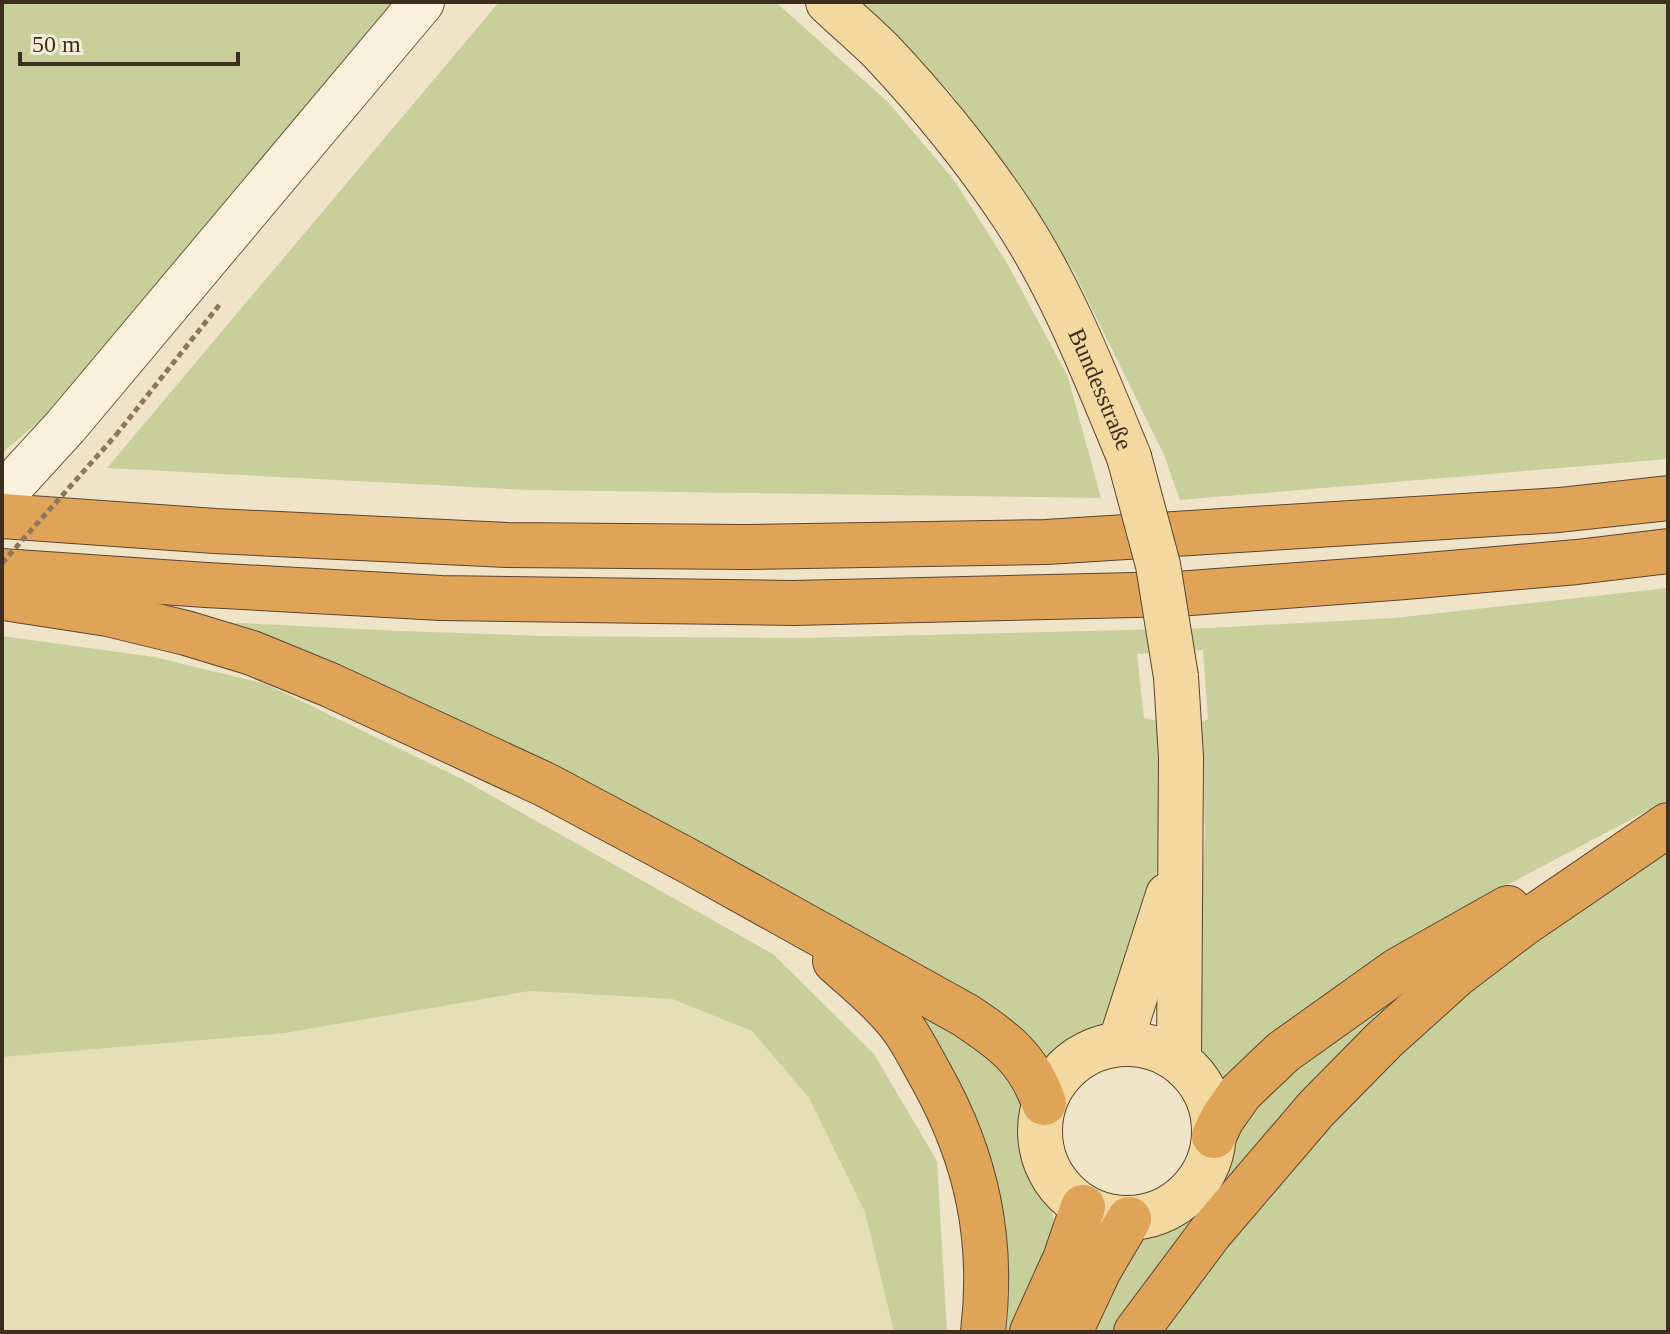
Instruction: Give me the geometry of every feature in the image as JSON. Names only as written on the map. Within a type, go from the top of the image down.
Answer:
[{"type":"highway","points":[[2,516],[215,531],[507,545],[746,547],[1046,542],[1559,510],[1668,498]]},
{"type":"highway","points":[[2,571],[441,598],[793,603],[1177,594],[1577,562],[1668,551]]},
{"type":"highway","points":[[2,598],[108,614],[252,653],[330,685],[546,785],[965,1015],[996,1035],[1023,1061],[1037,1083],[1044,1103]]},
{"type":"highway","points":[[1214,1136],[1230,1106],[1257,1075],[1283,1052],[1398,970],[1668,824]]},
{"type":"highway","points":[[1136,1332],[1210,1233],[1316,1109],[1384,1040],[1489,949],[1668,824]]},
{"type":"highway","points":[[716,876],[831,957],[904,1029],[947,1105],[976,1186],[984,1225],[986,1272],[983,1332]]},
{"type":"highway","points":[[1032,1332],[1065,1259],[1083,1207]]},
{"type":"highway","points":[[1070,1332],[1099,1270],[1129,1219]]},
{"type":"main road","name":"Bundesstraße","points":[[828,2],[880,51],[923,99],[1013,215],[1054,286],[1129,457],[1158,565],[1176,677],[1181,757],[1179,1060]]},
{"type":"main road","points":[[1120,1044],[1181,854]]},
{"type":"main road","points":[[1120,1044],[1151,1047],[1179,1060],[1204,1089],[1213,1117],[1214,1136],[1205,1170],[1192,1190],[1163,1211],[1129,1219],[1105,1216],[1083,1207],[1062,1190],[1042,1155],[1039,1128],[1044,1103],[1055,1080],[1073,1062],[1095,1050],[1120,1044]]},
{"type":"street","points":[[2,496],[66,426],[422,2]]},
{"type":"path","points":[[2,563],[116,435]]},
{"type":"shaded area","points":[[530,991],[671,999],[752,1031],[809,1098],[865,1212],[894,1332],[2,1332],[2,1057],[285,1033]]},
{"type":"green space","points":[[2,2],[414,2],[91,377],[2,453]]},
{"type":"green space","points":[[499,2],[775,2],[780,6],[887,101],[954,180],[1007,263],[1068,377],[1101,498],[529,490],[107,468]]},
{"type":"green space","points":[[861,2],[1668,2],[1668,459],[1180,500],[1164,455],[1074,272],[951,93]]},
{"type":"green space","points":[[1668,588],[1668,800],[1492,893],[1224,1081],[1211,1077],[1194,1039],[1205,832],[1202,722],[1208,719],[1203,650],[1137,654],[1144,718],[1161,721],[1158,862],[1144,967],[1105,1028],[1082,1038],[1047,1062],[200,621],[542,636],[801,638],[1209,628],[1394,618]]},
{"type":"green space","points":[[2,636],[154,657],[266,684],[462,779],[773,954],[874,1054],[937,1161],[947,1332],[894,1332],[865,1212],[809,1098],[752,1031],[672,999],[530,991],[285,1033],[2,1057]]},
{"type":"green space","points":[[1668,844],[1668,1332],[1153,1332],[1416,1025]]},
{"type":"green space","points":[[1443,958],[1119,1332],[1073,1332],[1140,1234],[1182,1217],[1205,1193],[1217,1174],[1226,1143],[1258,1095]]},
{"type":"green space","points":[[901,995],[1000,1055],[1024,1104],[1022,1142],[1034,1179],[1051,1207],[1055,1228],[1018,1332],[995,1332]]}]
